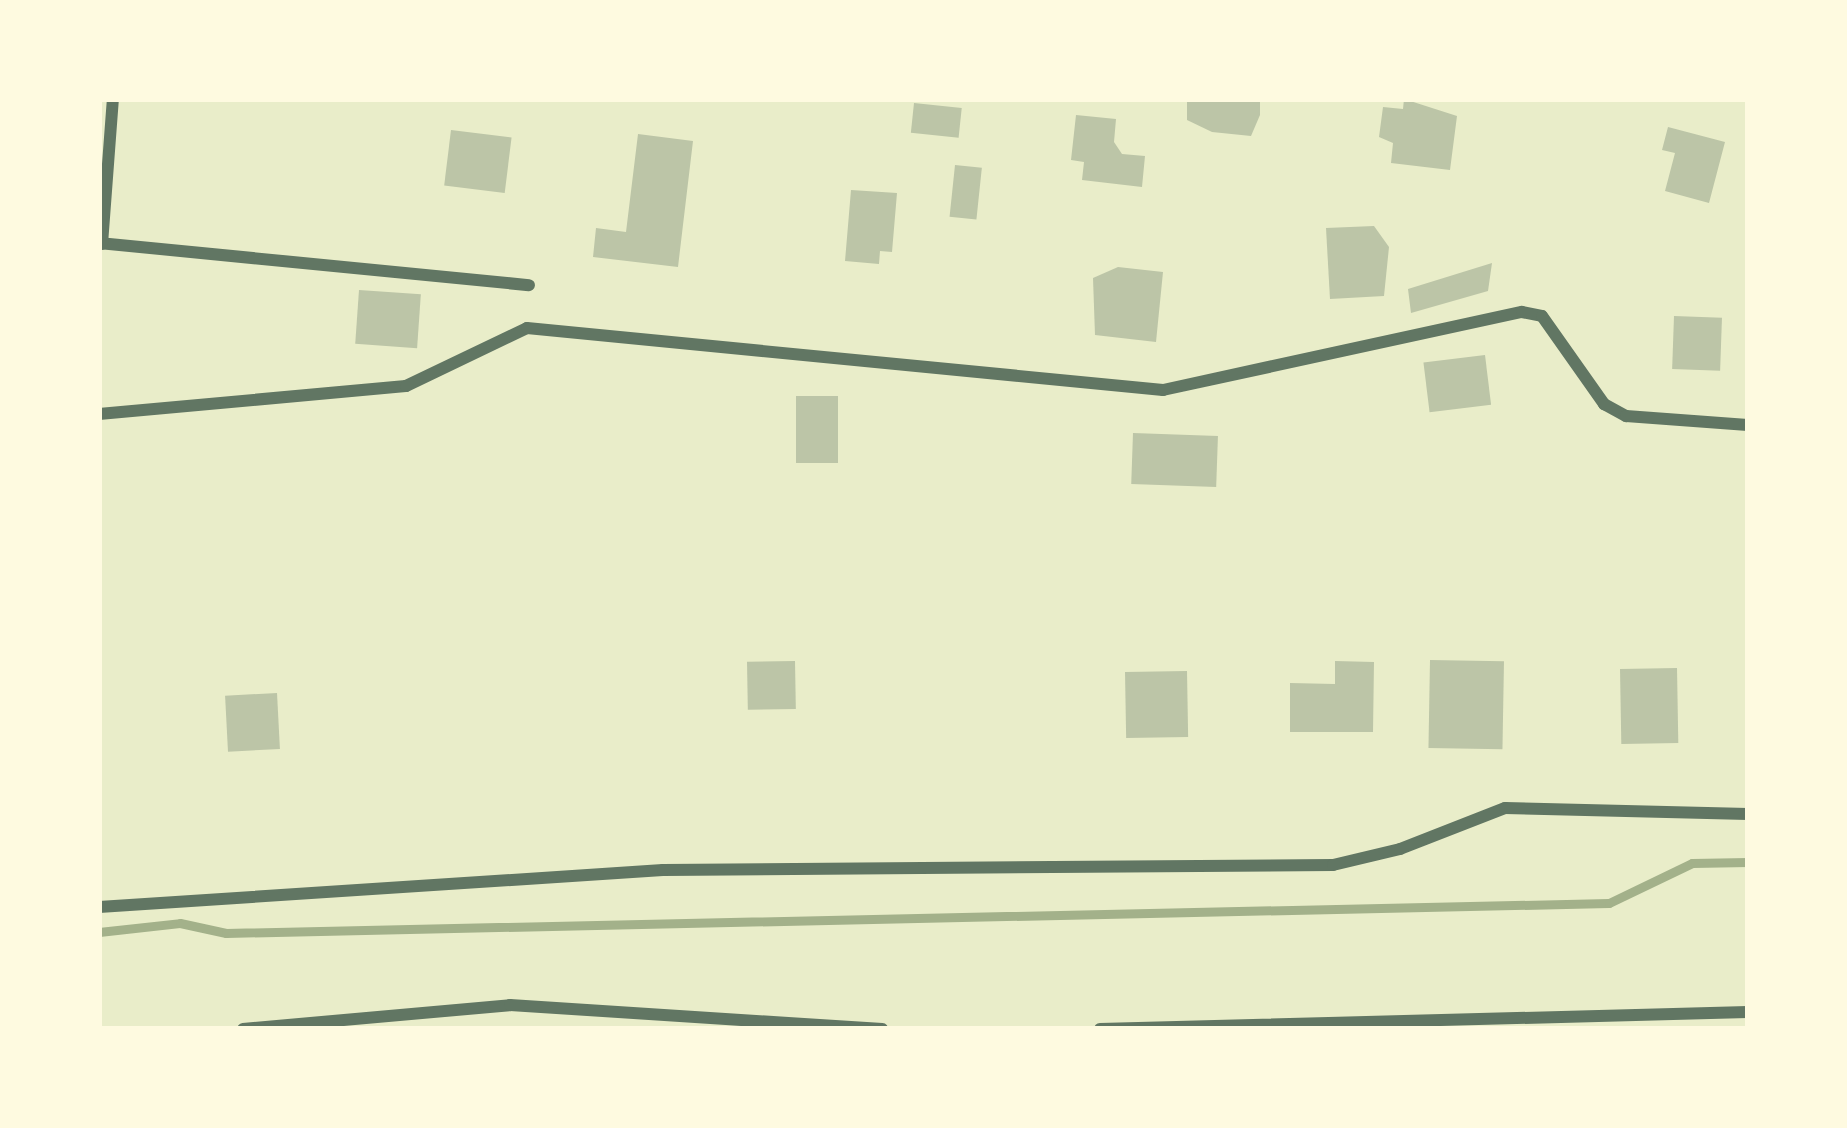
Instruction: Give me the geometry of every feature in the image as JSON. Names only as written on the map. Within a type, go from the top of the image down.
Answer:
[{"type":"street","points":[[113,99],[101,243],[529,285]]},
{"type":"street","points":[[99,414],[406,386],[527,328],[1162,390],[1522,312],[1543,316],[1604,404],[1627,416],[1748,425]]},
{"type":"street","points":[[99,907],[663,870],[1333,865],[1400,849],[1505,808],[1748,814]]},
{"type":"street","points":[[243,1029],[510,1005],[882,1029]]},
{"type":"street","points":[[1100,1029],[1748,1012]]},
{"type":"building","points":[[1187,99],[1260,99],[1260,115],[1251,136],[1212,132],[1187,120]]},
{"type":"building","points":[[1404,99],[1457,116],[1450,170],[1391,163],[1393,143],[1379,137],[1383,107],[1403,109]]},
{"type":"building","points":[[914,103],[962,108],[959,138],[911,133]]},
{"type":"building","points":[[1076,115],[1116,119],[1114,142],[1122,154],[1145,156],[1142,187],[1082,180],[1084,162],[1071,160]]},
{"type":"building","points":[[1668,127],[1725,142],[1709,203],[1665,191],[1675,153],[1662,150]]},
{"type":"building","points":[[451,130],[512,137],[505,193],[444,186]]},
{"type":"building","points":[[638,134],[693,141],[678,267],[593,257],[596,228],[626,232]]},
{"type":"building","points":[[955,165],[982,168],[976,220],[950,217]]},
{"type":"building","points":[[851,190],[897,193],[892,252],[880,251],[879,264],[845,261]]},
{"type":"building","points":[[1374,226],[1389,247],[1384,296],[1330,299],[1326,228]]},
{"type":"building","points":[[1492,263],[1488,291],[1411,313],[1408,289]]},
{"type":"building","points":[[1118,267],[1163,272],[1156,342],[1095,335],[1093,278]]},
{"type":"building","points":[[359,290],[421,294],[417,348],[355,344]]},
{"type":"building","points":[[1674,316],[1722,318],[1720,371],[1672,369]]},
{"type":"building","points":[[1485,355],[1491,405],[1430,412],[1423,363]]},
{"type":"building","points":[[796,396],[838,396],[838,463],[796,463]]},
{"type":"building","points":[[1133,433],[1218,436],[1216,487],[1131,484]]},
{"type":"building","points":[[1430,660],[1504,661],[1502,749],[1428,748]]},
{"type":"building","points":[[795,661],[796,709],[748,710],[747,662]]},
{"type":"building","points":[[1335,661],[1374,662],[1373,732],[1290,732],[1290,683],[1335,684]]},
{"type":"building","points":[[1677,668],[1678,743],[1621,744],[1620,669]]},
{"type":"building","points":[[1187,671],[1188,737],[1126,738],[1125,672]]},
{"type":"building","points":[[277,693],[280,749],[228,752],[225,696]]},
{"type":"waterway","points":[[99,932],[180,923],[226,933],[1609,903],[1692,863],[1748,862]]}]
